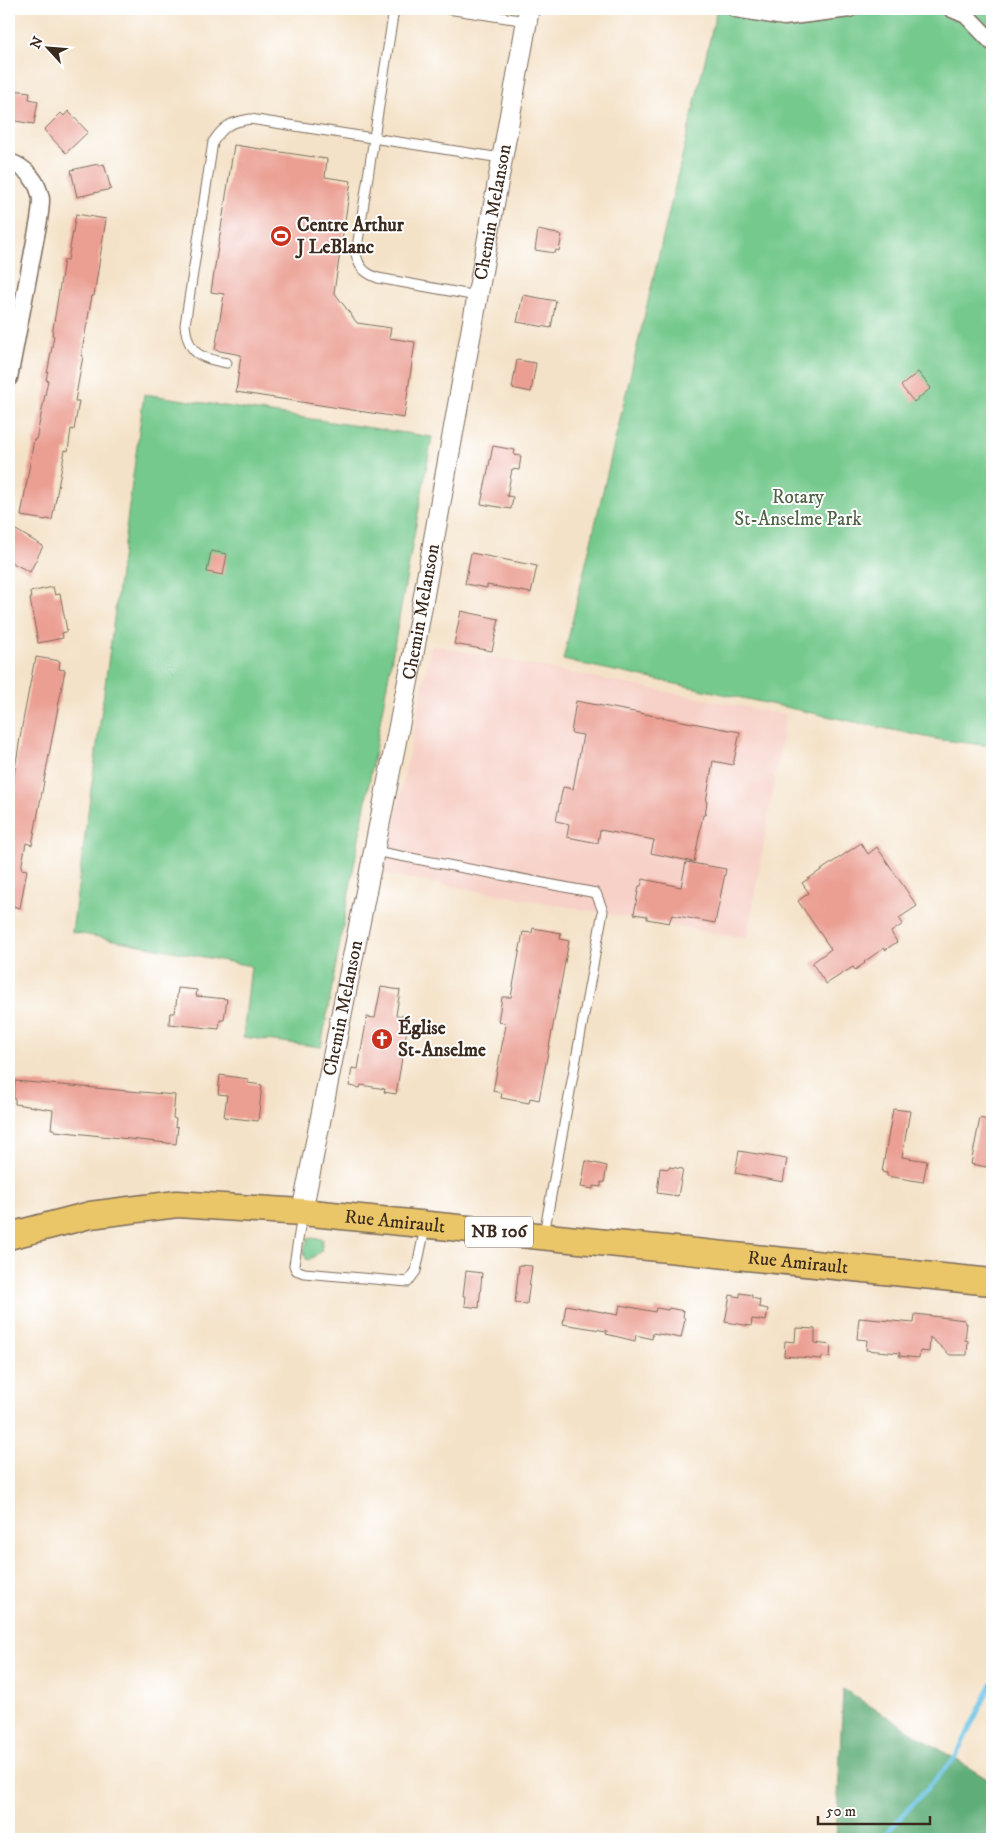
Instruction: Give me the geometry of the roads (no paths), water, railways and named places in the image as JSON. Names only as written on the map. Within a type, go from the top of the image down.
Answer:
[{"type":"main road","name":"Rue Amirault","points":[[9,1236],[90,1215],[177,1204],[302,1212],[992,1282]]},
{"type":"street","points":[[736,9],[784,17],[849,9]]},
{"type":"street","points":[[952,9],[966,15],[992,42]]},
{"type":"street","name":"Chemin Melanson","points":[[302,1212],[412,656],[528,15]]},
{"type":"street","points":[[9,162],[30,173],[41,200],[39,220],[9,378]]},
{"type":"lane","points":[[394,9],[356,254],[358,265],[367,274],[378,278],[477,296]]},
{"type":"lane","points":[[448,9],[528,15]]},
{"type":"lane","points":[[227,363],[206,359],[194,352],[186,339],[184,325],[213,142],[220,130],[234,122],[250,119],[501,158]]},
{"type":"lane","points":[[374,851],[596,893],[603,911],[543,1236]]},
{"type":"lane","points":[[302,1212],[294,1260],[294,1267],[298,1272],[401,1283],[410,1281],[416,1271],[426,1225]]},
{"type":"waterway","points":[[881,1839],[955,1758],[992,1683]]},
{"type":"place","name":"Centre Arthur J LeBlanc","points":[[281,236]]},
{"type":"place","name":"Église St-Anselme","points":[[382,1039]]},
{"type":"park label","name":"Rotary St-Anselme Park","points":[[798,508]]}]
